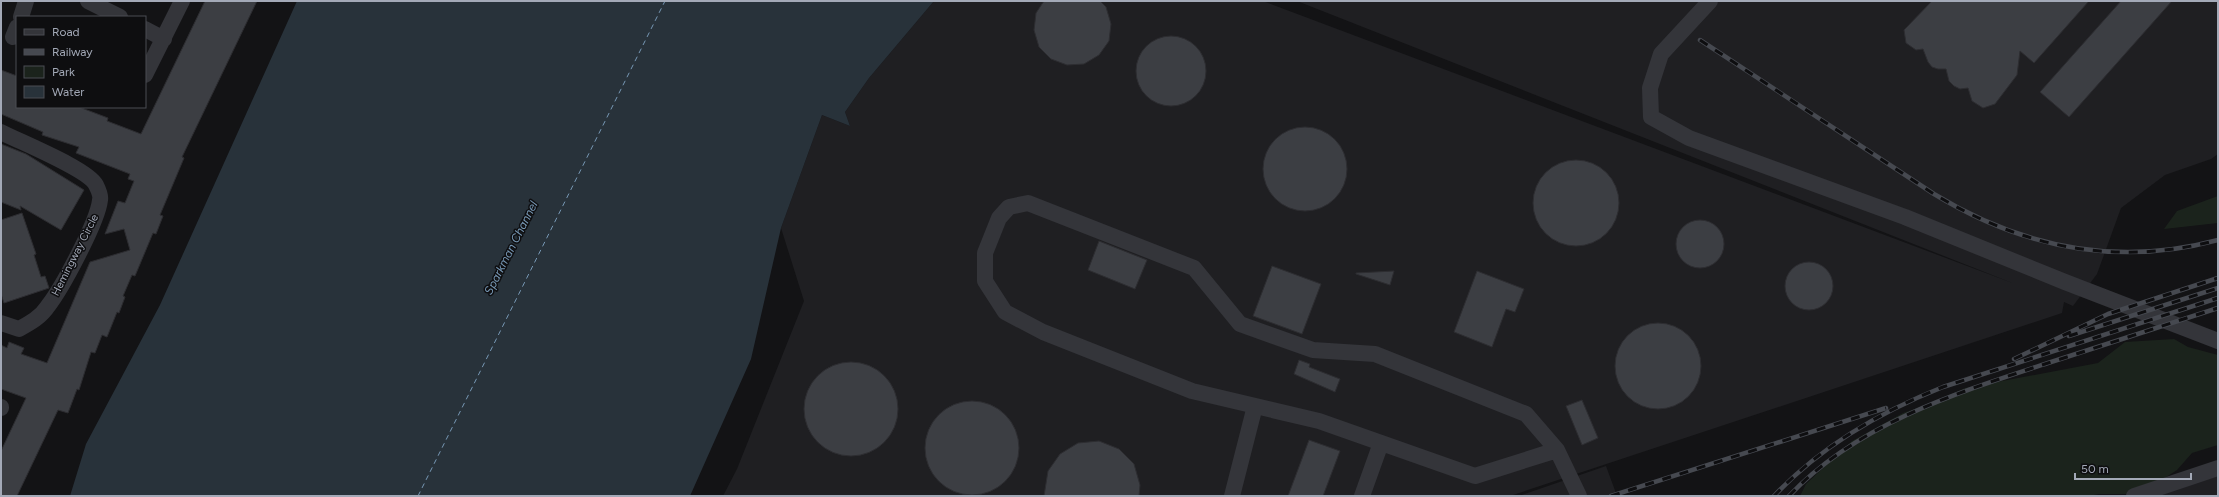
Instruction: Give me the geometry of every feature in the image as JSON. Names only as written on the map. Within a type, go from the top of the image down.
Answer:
[{"type":"street","points":[[20,16],[26,1]]},
{"type":"street","points":[[88,1],[118,16]]},
{"type":"street","points":[[146,73],[182,1]]},
{"type":"street","points":[[1710,1],[1661,54],[1650,88],[1651,117],[1690,138],[1905,217],[2065,282],[2218,341]]},
{"type":"street","points":[[146,30],[164,39]]},
{"type":"street","name":"Hemingway Circle","points":[[1,132],[84,173],[96,184],[101,198],[94,220],[60,287],[48,307],[33,322],[19,329],[1,323]]},
{"type":"street","points":[[1557,450],[1475,476],[1319,421],[1192,391],[1043,332],[1005,312],[984,281],[985,253],[999,218],[1008,207],[1028,203],[1194,268],[1240,324],[1313,350],[1375,354],[1526,414],[1557,450],[1579,496]]},
{"type":"street","points":[[1232,496],[1255,406]]},
{"type":"street","points":[[1362,496],[1381,443]]},
{"type":"street","points":[[2134,496],[2218,468]]},
{"type":"shaded area","points":[[934,1],[1263,1],[2015,284],[1297,1],[2218,1],[2218,154],[2211,159],[2165,175],[2121,208],[2097,274],[2073,306],[2064,302],[2062,313],[1510,496],[723,496],[737,469],[804,301],[781,228],[822,115],[850,126],[845,112],[869,78]]},
{"type":"shaded area","points":[[1606,466],[1617,496],[1519,496]]},
{"type":"shaded area","points":[[2218,476],[2218,496],[2152,496]]},
{"type":"green space","points":[[2218,196],[2218,223],[2164,229],[2177,211]]},
{"type":"green space","points":[[2174,339],[2188,347],[2218,355],[2218,445],[2192,453],[2177,470],[2140,494],[2099,494],[2089,496],[1800,496],[1806,484],[1852,441],[1903,413],[1929,404],[1965,388],[2098,363],[2125,342]]},
{"type":"water","name":"Sparkman Channel","points":[[297,1],[934,1],[869,78],[845,112],[850,126],[822,115],[781,228],[751,359],[690,496],[70,496],[86,444],[160,305]]},
{"type":"building","points":[[205,1],[257,1],[182,157],[184,158],[160,215],[163,216],[156,234],[153,233],[135,276],[132,275],[123,296],[125,297],[119,313],[117,312],[107,337],[102,335],[95,353],[91,352],[79,390],[77,389],[68,413],[58,410],[17,496],[1,496],[1,451],[26,398],[1,389],[1,345],[7,348],[9,342],[24,348],[21,354],[47,363],[90,262],[130,250],[124,229],[105,234],[118,201],[125,203],[134,181],[128,179],[130,174],[76,153],[79,147],[42,135],[43,132],[1,114],[1,70],[16,76],[16,108],[82,108],[108,118],[107,121],[141,134]]},
{"type":"building","points":[[1044,1],[1100,1],[1106,7],[1111,24],[1109,41],[1099,55],[1084,64],[1067,65],[1051,59],[1039,47],[1034,30],[1036,13]]},
{"type":"building","points":[[1932,1],[2089,1],[2034,63],[2020,51],[2017,75],[1995,104],[1983,108],[1972,101],[1968,88],[1960,89],[1949,81],[1946,69],[1932,67],[1928,62],[1923,49],[1916,50],[1906,43],[1904,30]]},
{"type":"building","points":[[2121,1],[2172,1],[2069,117],[2040,92]]},
{"type":"building","points":[[1164,36],[1178,36],[1191,42],[1200,51],[1204,57],[1206,71],[1204,85],[1196,96],[1185,104],[1178,106],[1164,106],[1157,104],[1146,96],[1138,85],[1136,78],[1136,64],[1138,57],[1146,46],[1157,38]]},
{"type":"building","points":[[1305,127],[1321,130],[1335,139],[1344,153],[1347,169],[1344,185],[1335,199],[1321,208],[1305,211],[1289,208],[1275,199],[1266,185],[1263,169],[1266,153],[1275,139],[1289,130]]},
{"type":"building","points":[[1,144],[26,154],[84,190],[61,230],[20,206],[21,210],[1,202]]},
{"type":"building","points":[[1576,160],[1593,163],[1607,172],[1616,186],[1619,203],[1616,220],[1607,234],[1593,243],[1576,246],[1559,243],[1545,234],[1536,220],[1533,203],[1536,186],[1545,172],[1559,163]]},
{"type":"building","points":[[22,213],[36,254],[34,255],[41,277],[45,276],[49,288],[4,303],[1,294],[1,220]]},
{"type":"building","points":[[1700,220],[1709,222],[1717,227],[1722,235],[1724,244],[1722,253],[1717,261],[1709,266],[1700,268],[1691,266],[1683,261],[1678,253],[1676,244],[1678,235],[1683,227],[1691,222]]},
{"type":"building","points":[[1099,241],[1147,260],[1135,289],[1088,270]]},
{"type":"building","points":[[1809,262],[1818,264],[1826,269],[1831,277],[1833,286],[1831,295],[1826,303],[1818,308],[1809,310],[1800,308],[1792,303],[1787,295],[1785,286],[1787,277],[1792,269],[1800,264]]},
{"type":"building","points":[[1272,266],[1321,284],[1302,334],[1253,316]]},
{"type":"building","points":[[1394,271],[1390,285],[1356,274],[1356,273]]},
{"type":"building","points":[[1477,271],[1524,289],[1515,312],[1506,309],[1492,347],[1454,332]]},
{"type":"building","points":[[1658,323],[1675,326],[1689,335],[1698,349],[1701,366],[1698,383],[1689,397],[1675,406],[1658,409],[1641,406],[1627,397],[1618,383],[1615,366],[1618,349],[1627,335],[1641,326]]},
{"type":"building","points":[[1299,360],[1310,364],[1309,367],[1340,379],[1335,392],[1294,374]]},
{"type":"building","points":[[851,362],[869,365],[884,376],[895,391],[898,409],[895,427],[884,442],[869,453],[851,456],[833,453],[818,442],[807,427],[804,409],[807,391],[818,376],[833,365]]},
{"type":"building","points":[[1582,400],[1598,438],[1582,445],[1566,406]]},
{"type":"building","points":[[972,401],[990,404],[1005,415],[1016,430],[1019,448],[1016,466],[1005,481],[990,492],[972,495],[954,492],[939,481],[928,466],[925,448],[928,430],[939,415],[954,404]]},
{"type":"building","points":[[1309,440],[1340,451],[1323,496],[1288,496]]},
{"type":"building","points":[[1099,441],[1119,449],[1134,464],[1140,485],[1139,496],[1044,496],[1048,471],[1060,454],[1078,443]]},
{"type":"ferry route","points":[[418,496],[665,1]]},
{"type":"railway","points":[[1700,40],[1934,194],[1968,213],[2002,228],[2036,239],[2072,247],[2107,252],[2144,252],[2180,248],[2218,240]]},
{"type":"railway","points":[[2014,359],[2108,314],[2218,278]]},
{"type":"railway","points":[[2069,336],[2218,288]]},
{"type":"railway","points":[[1774,496],[1811,461],[1852,432],[1874,419],[1920,397],[1943,387],[2218,298]]},
{"type":"railway","points":[[1789,496],[1816,471],[1845,449],[1877,430],[1944,399],[1978,386],[2218,308]]},
{"type":"railway","points":[[1611,496],[1886,408]]}]
